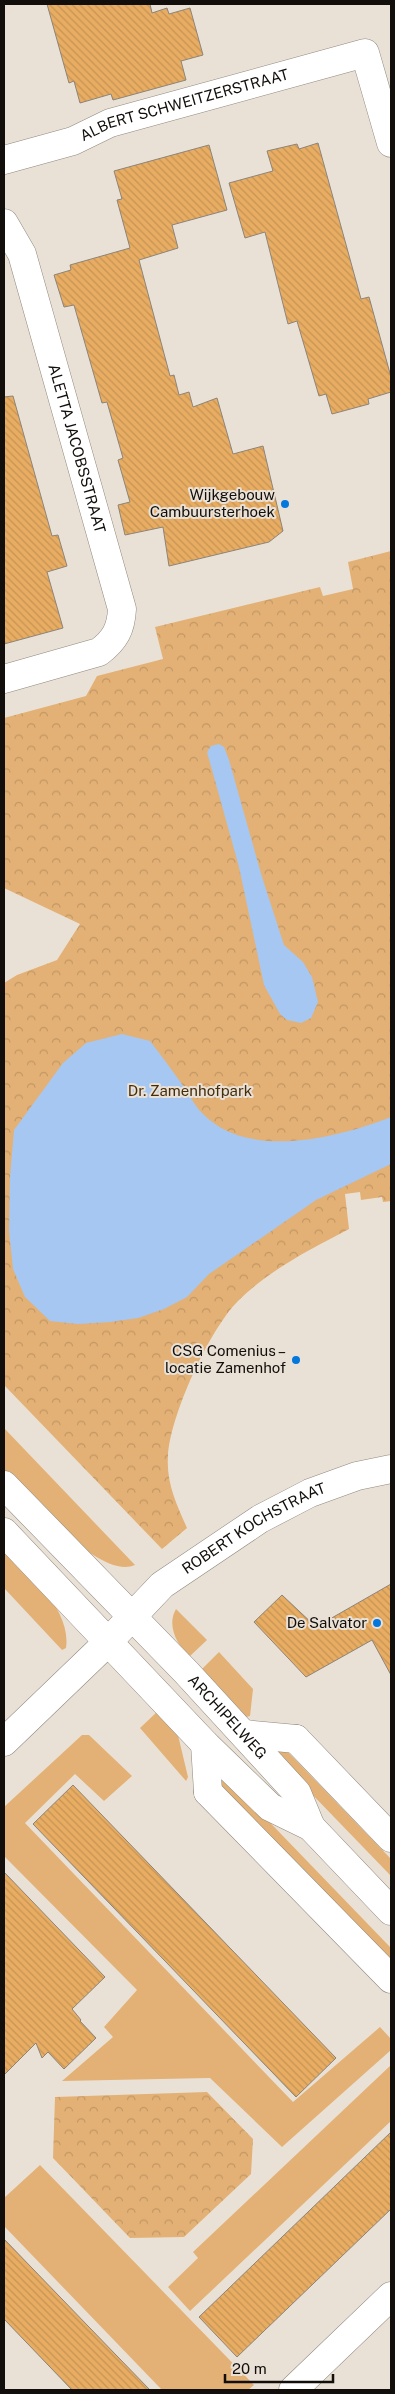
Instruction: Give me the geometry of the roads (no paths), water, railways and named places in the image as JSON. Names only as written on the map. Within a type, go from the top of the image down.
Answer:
[{"type":"street","name":"ALBERT SCHWEITZERSTRAAT","points":[[4,160],[72,141],[110,123],[366,53],[391,144]]},
{"type":"street","name":"ALETTA JACOBSSTRAAT","points":[[4,223],[22,254],[120,603],[121,621],[114,638],[99,652],[4,679]]},
{"type":"street","name":"ROBERT KOCHSTRAAT","points":[[133,1616],[162,1585],[260,1519],[310,1493],[357,1476],[391,1469]]},
{"type":"street","name":"ARCHIPELWEG","points":[[4,1485],[133,1616],[297,1793],[311,1827]]},
{"type":"street","name":"ARCHIPELWEG","points":[[4,1532],[205,1744],[270,1807],[311,1827],[391,1911]]},
{"type":"street","points":[[4,1742],[133,1616]]},
{"type":"street","points":[[244,1734],[296,1739],[391,1838]]},
{"type":"street","points":[[205,1744],[208,1792],[391,1979]]},
{"type":"street","points":[[293,2390],[391,2296]]},
{"type":"water","points":[[219,744],[224,747],[229,760],[262,877],[284,945],[303,962],[312,977],[318,1002],[311,1018],[301,1023],[287,1020],[280,1014],[264,985],[239,867],[207,752],[211,746]]},
{"type":"water","points":[[122,1034],[150,1041],[202,1113],[221,1128],[243,1137],[268,1141],[320,1138],[391,1117],[391,1164],[316,1200],[209,1274],[187,1297],[164,1309],[138,1318],[110,1322],[78,1324],[50,1321],[25,1297],[13,1269],[9,1231],[10,1177],[14,1130],[63,1063],[86,1043]]},
{"type":"place","name":"Wijkgebouw Cambuursterhoek","points":[[285,504]]},
{"type":"place","name":"CSG Comenius – locatie Zamenhof","points":[[296,1360]]},
{"type":"place","name":"De Salvator","points":[[377,1623]]},
{"type":"park label","name":"Dr. Zamenhofpark","points":[[190,1091]]}]
